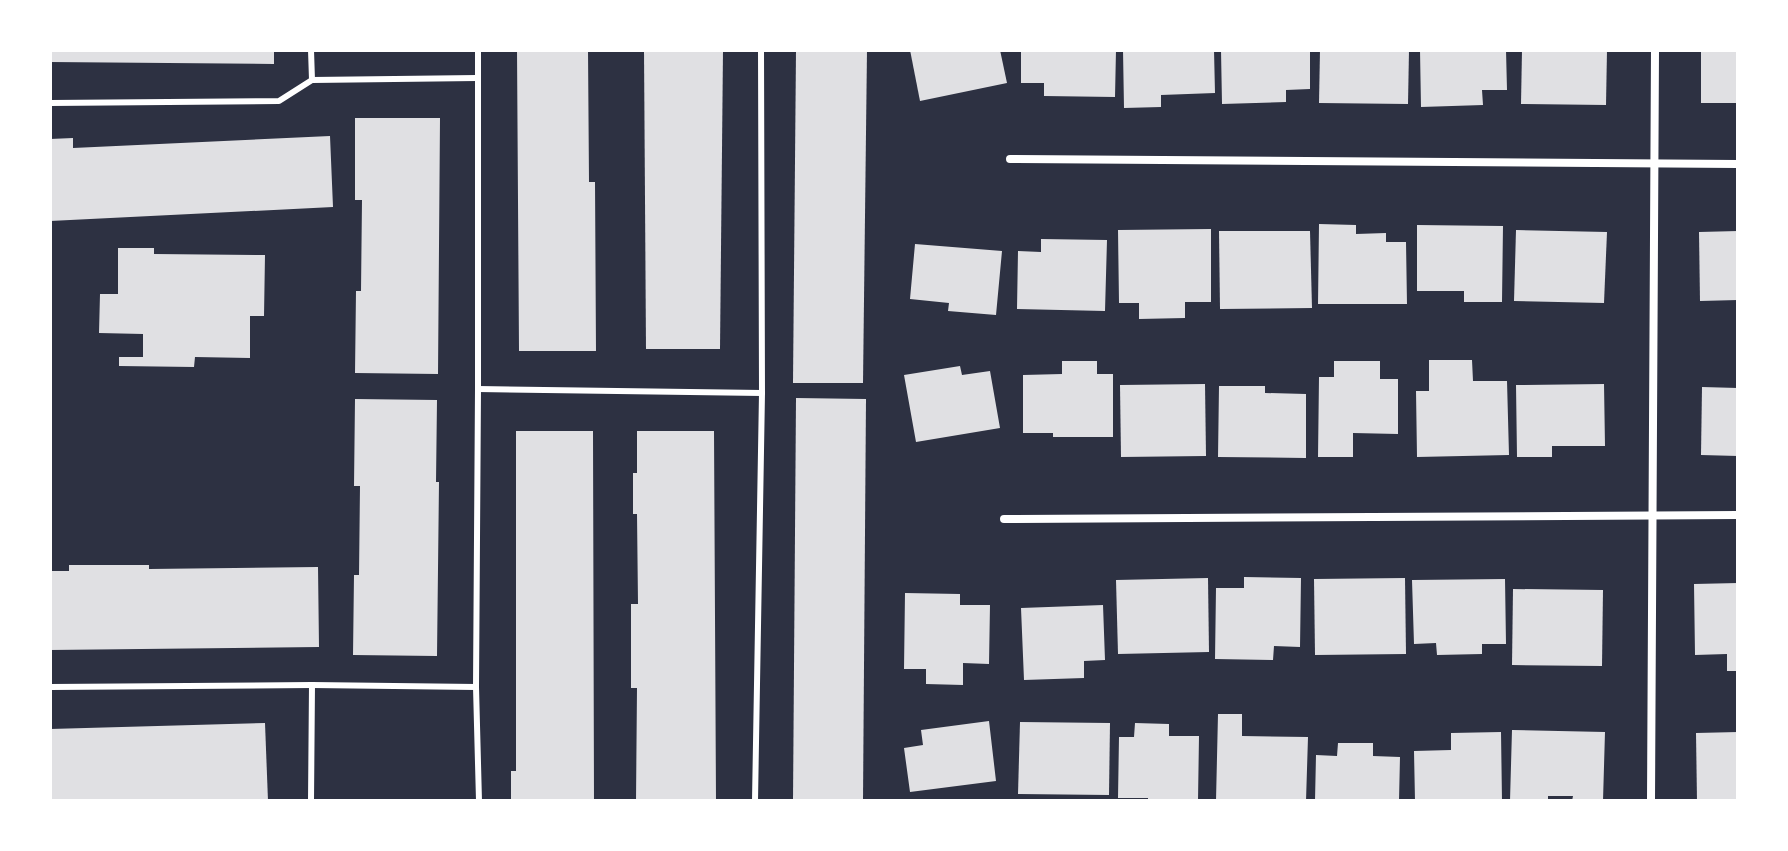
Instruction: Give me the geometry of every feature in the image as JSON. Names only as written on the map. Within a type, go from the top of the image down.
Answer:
[{"type":"street","points":[[1651,801],[1655,50]]},
{"type":"street","points":[[1010,159],[1738,164]]},
{"type":"street","points":[[1004,519],[1738,515]]},
{"type":"lane","points":[[311,50],[312,80]]},
{"type":"lane","points":[[478,50],[476,687],[479,801]]},
{"type":"lane","points":[[755,801],[762,393],[761,50]]},
{"type":"lane","points":[[50,103],[279,101],[312,80],[477,78]]},
{"type":"lane","points":[[478,389],[762,393]]},
{"type":"lane","points":[[311,801],[312,685]]},
{"type":"lane","points":[[50,687],[476,687]]},
{"type":"building","points":[[50,50],[274,50],[274,64],[50,62]]},
{"type":"building","points":[[517,50],[588,50],[589,182],[595,182],[596,351],[519,351]]},
{"type":"building","points":[[644,50],[723,50],[720,349],[646,349]]},
{"type":"building","points":[[796,50],[867,50],[863,383],[793,383]]},
{"type":"building","points":[[910,50],[1000,50],[1007,83],[920,101]]},
{"type":"building","points":[[1021,50],[1116,50],[1115,97],[1044,96],[1044,83],[1021,83]]},
{"type":"building","points":[[1123,50],[1214,50],[1215,93],[1161,95],[1161,107],[1124,108]]},
{"type":"building","points":[[1221,50],[1310,50],[1310,89],[1286,90],[1286,102],[1222,104]]},
{"type":"building","points":[[1320,50],[1409,50],[1408,104],[1319,103]]},
{"type":"building","points":[[1420,50],[1506,50],[1507,90],[1482,90],[1483,105],[1421,107]]},
{"type":"building","points":[[1522,50],[1607,50],[1606,105],[1521,104]]},
{"type":"building","points":[[1701,50],[1738,50],[1738,103],[1701,103]]},
{"type":"building","points":[[355,118],[440,118],[438,374],[355,373],[356,291],[361,291],[362,200],[355,200]]},
{"type":"building","points":[[330,136],[333,207],[50,221],[50,139],[73,138],[73,148]]},
{"type":"building","points":[[1319,224],[1356,225],[1356,234],[1386,233],[1386,242],[1406,242],[1407,304],[1318,304]]},
{"type":"building","points":[[1417,225],[1503,226],[1502,302],[1464,302],[1464,291],[1417,291]]},
{"type":"building","points":[[1211,229],[1211,302],[1185,302],[1185,318],[1139,319],[1139,303],[1119,303],[1118,230]]},
{"type":"building","points":[[1516,230],[1607,232],[1604,303],[1514,301]]},
{"type":"building","points":[[1219,231],[1310,231],[1312,308],[1220,309]]},
{"type":"building","points":[[1738,231],[1738,300],[1700,301],[1699,232]]},
{"type":"building","points":[[1041,239],[1107,240],[1105,311],[1017,309],[1018,251],[1041,252]]},
{"type":"building","points":[[915,244],[1002,251],[996,315],[948,311],[949,303],[910,299]]},
{"type":"building","points":[[118,248],[154,248],[154,254],[265,255],[264,316],[250,316],[250,358],[195,357],[194,367],[119,366],[119,357],[143,357],[143,334],[99,333],[100,294],[118,294]]},
{"type":"building","points":[[1429,360],[1472,360],[1473,381],[1507,381],[1509,455],[1417,457],[1416,391],[1429,391]]},
{"type":"building","points":[[1062,361],[1097,361],[1097,374],[1113,374],[1113,437],[1053,437],[1053,433],[1023,433],[1023,375],[1062,374]]},
{"type":"building","points":[[1334,361],[1380,361],[1380,379],[1398,379],[1398,434],[1353,433],[1353,457],[1318,457],[1319,377],[1334,377]]},
{"type":"building","points":[[960,366],[962,375],[990,371],[1000,428],[916,442],[904,375]]},
{"type":"building","points":[[1205,384],[1206,456],[1121,457],[1120,385]]},
{"type":"building","points":[[1604,384],[1605,446],[1552,446],[1552,457],[1517,457],[1516,385]]},
{"type":"building","points":[[1219,386],[1265,386],[1265,393],[1306,394],[1306,458],[1218,457]]},
{"type":"building","points":[[1702,387],[1738,388],[1738,456],[1701,455]]},
{"type":"building","points":[[796,398],[866,399],[863,801],[793,801]]},
{"type":"building","points":[[355,399],[437,400],[437,656],[353,655],[354,575],[359,575],[360,486],[354,486]]},
{"type":"building","points":[[516,431],[593,431],[594,801],[511,801],[511,771],[516,771]]},
{"type":"building","points":[[637,431],[714,431],[716,801],[636,801],[637,688],[631,688],[631,604],[638,604],[637,514],[633,514]]},
{"type":"building","points":[[69,565],[149,565],[149,569],[318,567],[319,647],[50,650],[50,571],[69,571]]},
{"type":"building","points":[[1244,577],[1301,578],[1300,647],[1274,646],[1273,660],[1215,659],[1216,588],[1244,588]]},
{"type":"building","points":[[1208,578],[1209,652],[1118,654],[1116,580]]},
{"type":"building","points":[[1405,578],[1406,654],[1315,655],[1314,579]]},
{"type":"building","points":[[1505,579],[1506,644],[1482,644],[1482,654],[1437,655],[1436,643],[1414,644],[1412,580]]},
{"type":"building","points":[[1738,583],[1738,671],[1727,671],[1727,654],[1695,655],[1694,584]]},
{"type":"building","points":[[1513,589],[1603,590],[1602,666],[1512,665]]},
{"type":"building","points":[[905,593],[960,594],[960,605],[990,605],[989,664],[963,663],[963,685],[926,684],[926,669],[904,669]]},
{"type":"building","points":[[1103,605],[1105,660],[1084,661],[1084,678],[1024,680],[1021,608]]},
{"type":"building","points":[[1218,714],[1242,714],[1242,736],[1308,737],[1306,801],[1216,801]]},
{"type":"building","points":[[989,721],[996,781],[910,792],[904,748],[923,745],[921,730]]},
{"type":"building","points":[[1020,722],[1110,723],[1109,795],[1018,794]]},
{"type":"building","points":[[265,723],[268,801],[50,801],[50,729]]},
{"type":"building","points":[[1135,723],[1169,724],[1169,736],[1199,736],[1198,801],[1118,798],[1119,737],[1134,737]]},
{"type":"building","points":[[1512,730],[1605,732],[1603,801],[1572,801],[1573,796],[1548,796],[1548,801],[1510,801]]},
{"type":"building","points":[[1501,732],[1502,801],[1415,801],[1414,751],[1451,750],[1451,733]]},
{"type":"building","points":[[1738,732],[1738,801],[1697,801],[1696,733]]},
{"type":"building","points":[[1338,743],[1373,743],[1373,756],[1400,757],[1399,801],[1315,801],[1316,755],[1337,756]]}]
